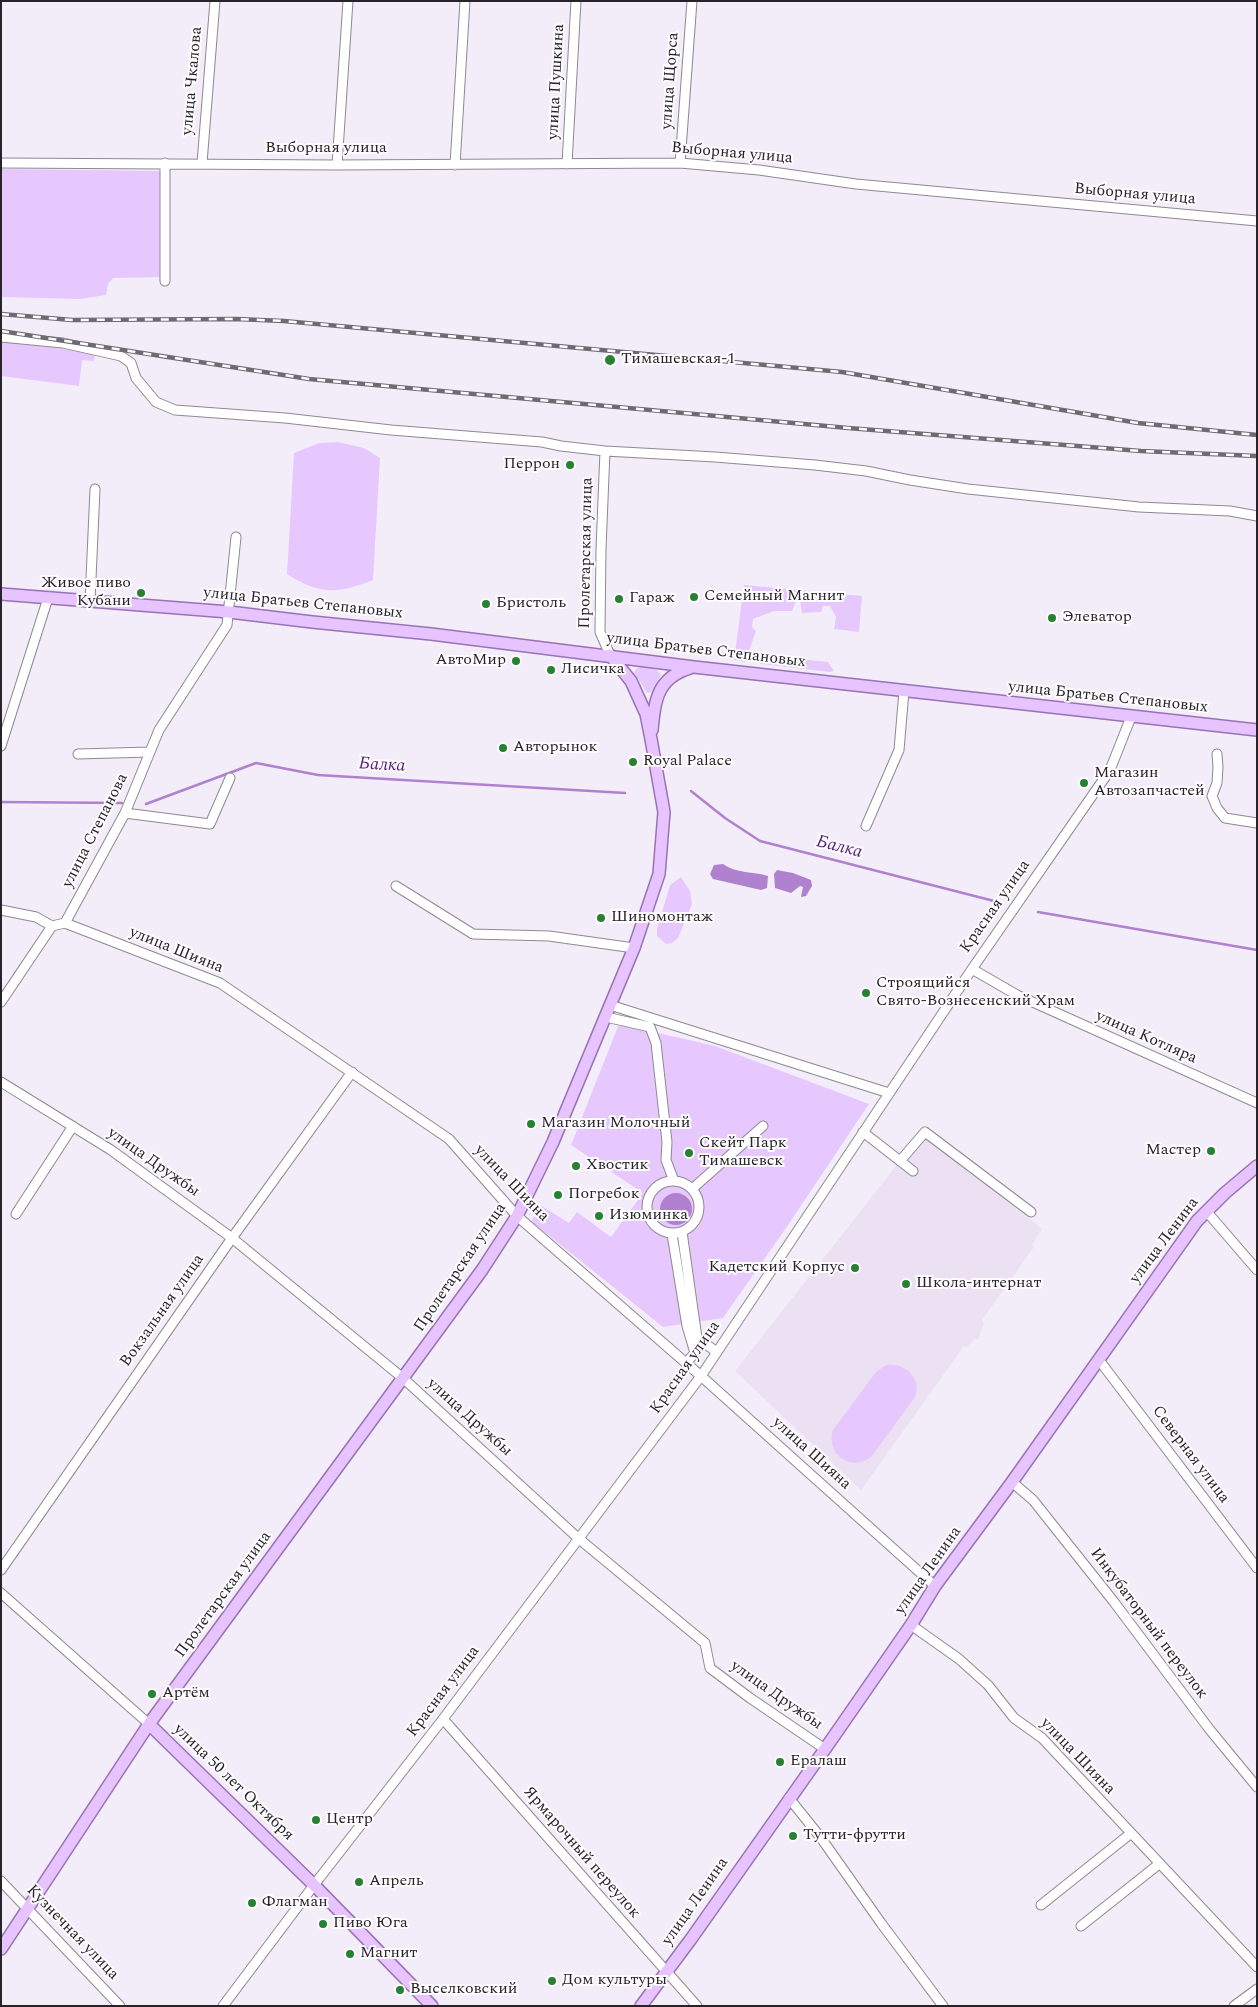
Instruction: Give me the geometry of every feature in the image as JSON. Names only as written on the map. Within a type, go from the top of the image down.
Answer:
[{"type":"main road","name":"улица Братьев Степановых","points":[[1,594],[229,612],[610,655],[694,667],[1257,730]]},
{"type":"main road","name":"Пролетарская улица","points":[[1,1949],[150,1724],[482,1270],[517,1216],[553,1142],[634,948],[654,894],[662,853],[664,812],[646,714],[631,681],[610,655]]},
{"type":"main road","points":[[651,739],[654,705],[661,688],[677,672],[694,667]]},
{"type":"main road","name":"улица Ленина","points":[[641,2006],[826,1749],[911,1625],[935,1586],[1012,1482],[1197,1221],[1225,1193],[1257,1166]]},
{"type":"main road","name":"улица 50 лет Октября","points":[[150,1724],[314,1885],[432,2006]]},
{"type":"street","name":"улица Чкалова","points":[[202,163],[214,1]]},
{"type":"street","points":[[337,165],[348,1]]},
{"type":"street","points":[[456,165],[466,1]]},
{"type":"street","name":"улица Пушкина","points":[[567,164],[576,1]]},
{"type":"street","name":"улица Щорса","points":[[680,162],[692,1]]},
{"type":"street","name":"Выборная улица","points":[[1,163],[456,165],[680,162],[759,170],[856,184],[1257,221]]},
{"type":"street","points":[[165,163],[165,281]]},
{"type":"street","points":[[1,338],[64,344],[121,356],[131,363],[136,378],[156,402],[175,410],[285,418],[391,430],[542,442],[605,451],[815,465],[866,471],[968,489],[1139,507],[1230,511],[1257,516]]},
{"type":"street","name":"Пролетарская улица","points":[[605,451],[600,632],[610,655]]},
{"type":"street","points":[[90,601],[95,489]]},
{"type":"street","name":"улица Степанова","points":[[65,924],[125,813],[159,730],[227,625],[236,537]]},
{"type":"street","points":[[1,746],[48,598]]},
{"type":"street","points":[[866,826],[899,750],[904,691]]},
{"type":"street","name":"Красная улица","points":[[223,2006],[443,1719],[701,1376],[972,969],[1110,770],[1131,717]]},
{"type":"street","name":"улица Степанова","points":[[78,754],[150,752]]},
{"type":"street","points":[[1217,754],[1217,783],[1212,796],[1217,808],[1225,818],[1257,823]]},
{"type":"street","points":[[125,813],[210,824],[230,778]]},
{"type":"street","points":[[396,886],[473,934],[549,936],[634,948]]},
{"type":"street","points":[[1,910],[36,917],[52,926],[1,1002]]},
{"type":"street","name":"улица Шияна","points":[[52,926],[65,924],[220,983],[449,1139],[517,1216],[701,1376],[935,1586]]},
{"type":"street","name":"улица Котляра","points":[[972,969],[1025,999],[1257,1103]]},
{"type":"street","points":[[610,1005],[889,1093]]},
{"type":"street","points":[[606,1017],[650,1027],[656,1043],[667,1142],[666,1160],[674,1180]]},
{"type":"street","name":"Вокзальная улица","points":[[1,1570],[232,1238],[352,1072]]},
{"type":"street","name":"улица Дружбы","points":[[1,1082],[111,1150],[232,1238],[404,1379],[578,1538],[705,1643],[710,1668],[750,1698],[826,1749]]},
{"type":"street","points":[[16,1214],[73,1126]]},
{"type":"street","points":[[692,1189],[763,1126]]},
{"type":"street","points":[[863,1132],[913,1171]]},
{"type":"street","points":[[900,1161],[925,1132],[1031,1212]]},
{"type":"street","points":[[674,1180],[692,1189],[697,1195],[700,1208],[696,1221],[677,1233],[659,1230],[650,1220],[646,1206],[651,1193],[661,1184],[674,1180]]},
{"type":"street","points":[[1207,1212],[1257,1270]]},
{"type":"street","points":[[677,1233],[696,1338],[717,1352]]},
{"type":"street","points":[[677,1233],[687,1326],[695,1353],[686,1363]]},
{"type":"street","name":"Северная улица","points":[[1099,1360],[1257,1568]]},
{"type":"street","name":"Инкубаторный переулок","points":[[1012,1482],[1033,1500],[1114,1602],[1210,1730],[1257,1787]]},
{"type":"street","name":"улица 50 лет Октября","points":[[1,1593],[150,1724]]},
{"type":"street","name":"улица Шияна","points":[[911,1625],[958,1659],[988,1685],[1014,1718],[1042,1738],[1257,1968]]},
{"type":"street","name":"Ярмарочный переулок","points":[[443,1719],[697,2006]]},
{"type":"street","points":[[789,1798],[821,1838],[943,2006]]},
{"type":"street","points":[[1041,1905],[1130,1834]]},
{"type":"street","points":[[1081,1926],[1159,1864]]},
{"type":"street","name":"Кузнечная улица","points":[[1,1881],[120,2006]]},
{"type":"street","points":[[1234,2006],[1257,1989]]},
{"type":"shaded area","points":[[1,169],[159,171],[162,174],[162,277],[113,278],[108,284],[106,295],[80,299],[1,297]]},
{"type":"shaded area","points":[[2,341],[95,353],[94,361],[82,360],[79,386],[1,376]]},
{"type":"shaded area","points":[[338,442],[364,448],[380,458],[373,580],[350,588],[329,590],[309,586],[287,574],[294,453],[319,443]]},
{"type":"shaded area","points":[[744,585],[862,596],[859,632],[834,629],[836,617],[830,606],[823,606],[821,612],[802,613],[800,600],[796,601],[792,611],[774,611],[753,619],[752,627],[756,631],[745,662],[734,660]]},
{"type":"shaded area","points":[[761,655],[828,662],[834,671],[762,664],[759,663],[758,657]]},
{"type":"shaded area","points":[[644,666],[657,670],[661,675],[651,692],[647,693],[634,672],[637,668]]},
{"type":"shaded area","points":[[723,864],[739,871],[768,876],[767,888],[761,890],[713,879],[710,874],[714,865]]},
{"type":"shaded area","points":[[777,870],[793,873],[811,880],[812,886],[806,896],[801,897],[803,887],[800,886],[791,893],[775,888],[774,874]]},
{"type":"shaded area","points":[[681,877],[690,891],[692,904],[678,938],[672,943],[666,944],[657,936],[657,929],[670,885]]},
{"type":"shaded area","points":[[619,1024],[715,1046],[869,1104],[723,1318],[663,1327],[531,1221],[542,1206],[569,1223],[577,1212],[611,1237],[643,1193],[571,1145]]},
{"type":"shaded area","name":"Школа-интернат","points":[[921,1134],[1042,1229],[1032,1245],[1034,1247],[982,1320],[984,1323],[978,1340],[974,1339],[966,1348],[964,1346],[861,1490],[735,1371]]},
{"type":"shaded area","points":[[676,1193],[688,1197],[692,1209],[688,1221],[676,1225],[664,1221],[660,1209],[664,1197]]},
{"type":"shaded area","points":[[886,1365],[900,1366],[910,1373],[916,1384],[915,1397],[872,1456],[865,1461],[849,1462],[842,1459],[833,1447],[833,1430],[876,1372]]},
{"type":"waterway","name":"Балка","points":[[146,804],[256,763],[318,775],[625,793]]},
{"type":"waterway","name":"Балка","points":[[691,791],[725,818],[760,841],[994,901]]},
{"type":"waterway","name":"Балка","points":[[1,802],[122,803]]},
{"type":"waterway","name":"Балка","points":[[1038,912],[1257,950]]},
{"type":"railway","points":[[1,314],[72,320],[236,319],[284,321],[842,372],[1138,423],[1257,435]]},
{"type":"railway","points":[[1,331],[309,379],[848,428],[1141,451],[1257,456]]},
{"type":"place","name":"Тимашевская-1","points":[[610,360]]},
{"type":"place","name":"Перрон","points":[[570,465]]},
{"type":"place","name":"Живое пиво Кубани","points":[[141,593]]},
{"type":"place","name":"Семейный Магнит","points":[[694,597]]},
{"type":"place","name":"Гараж","points":[[619,599]]},
{"type":"place","name":"Бристоль","points":[[486,604]]},
{"type":"place","name":"Элеватор","points":[[1052,618]]},
{"type":"place","name":"АвтоМир","points":[[516,661]]},
{"type":"place","name":"Лисичка","points":[[551,670]]},
{"type":"place","name":"Авторынок","points":[[503,748]]},
{"type":"place","name":"Royal Palace","points":[[633,762]]},
{"type":"place","name":"Магазин Автозапчастей","points":[[1084,783]]},
{"type":"place","name":"Шиномонтаж","points":[[601,918]]},
{"type":"place","name":"Строящийся Свято-Вознесенский Храм","points":[[866,993]]},
{"type":"place","name":"Магазин Молочный","points":[[531,1124]]},
{"type":"place","name":"Мастер","points":[[1211,1151]]},
{"type":"place","name":"Скейт Парк Тимашевск","points":[[689,1153]]},
{"type":"place","name":"Хвостик","points":[[576,1166]]},
{"type":"place","name":"Погребок","points":[[558,1195]]},
{"type":"place","name":"Изюминка","points":[[599,1216]]},
{"type":"place","name":"Кадетский Корпус","points":[[855,1268]]},
{"type":"place","name":"Школа-интернат","points":[[906,1284]]},
{"type":"place","name":"Артём","points":[[152,1694]]},
{"type":"place","name":"Ералаш","points":[[780,1762]]},
{"type":"place","name":"Центр","points":[[316,1820]]},
{"type":"place","name":"Тутти-фрутти","points":[[793,1836]]},
{"type":"place","name":"Апрель","points":[[359,1882]]},
{"type":"place","name":"Флагман","points":[[252,1903]]},
{"type":"place","name":"Пиво Юга","points":[[323,1924]]},
{"type":"place","name":"Магнит","points":[[350,1954]]},
{"type":"place","name":"Дом культуры","points":[[552,1981]]},
{"type":"place","name":"Выселковский","points":[[400,1990]]}]
